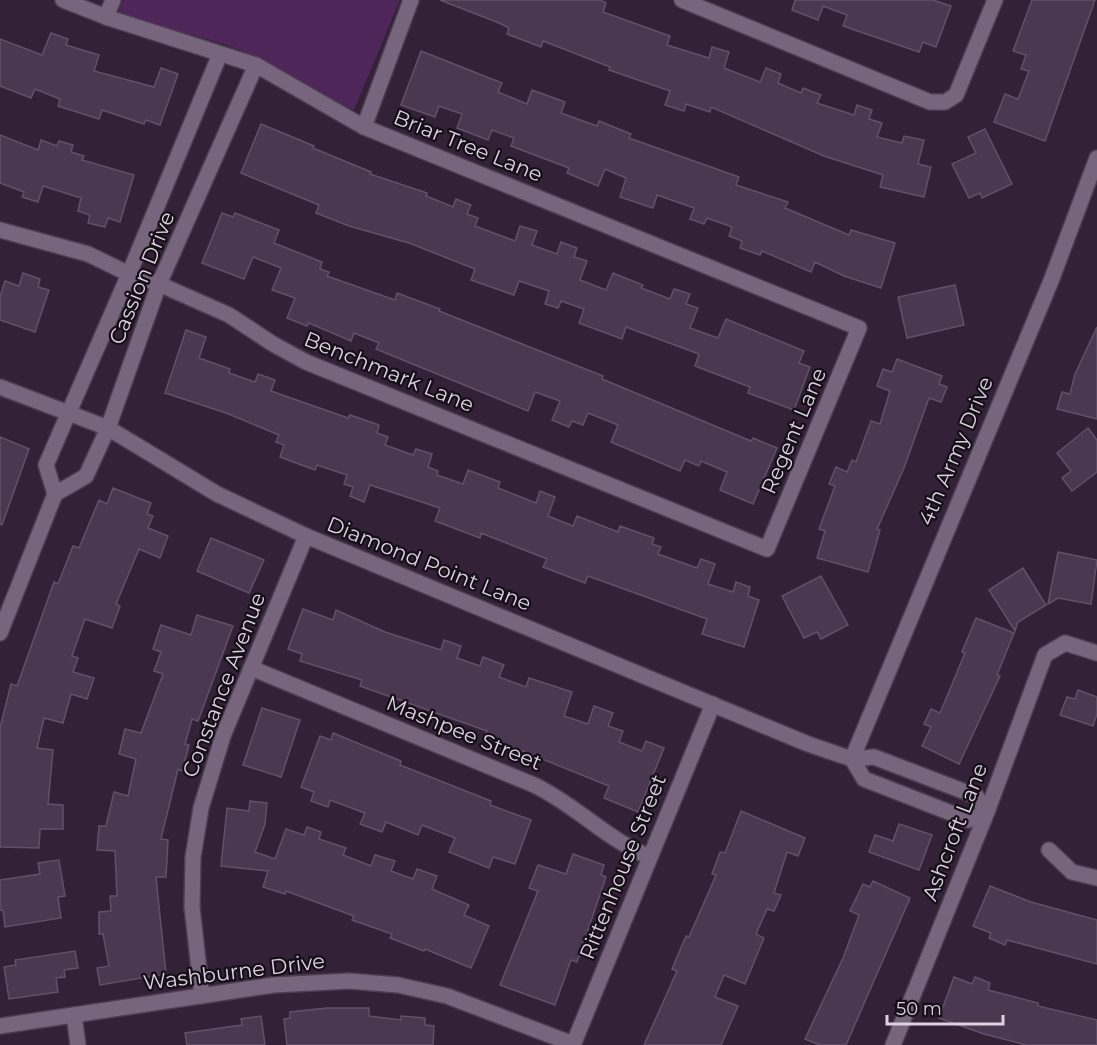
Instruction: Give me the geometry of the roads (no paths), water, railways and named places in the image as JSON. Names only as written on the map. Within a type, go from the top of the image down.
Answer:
[{"type":"street","name":"Briar Tree Lane","points":[[63,0],[106,17],[256,65],[364,126],[859,328]]},
{"type":"street","points":[[106,17],[113,0]]},
{"type":"street","points":[[364,126],[411,0]]},
{"type":"street","points":[[682,0],[930,102],[945,102],[956,95],[995,0]]},
{"type":"street","name":"Cassion Drive","points":[[220,54],[129,274],[46,465],[55,494],[86,476],[108,428],[159,284],[256,65]]},
{"type":"street","name":"4th Army Drive","points":[[852,759],[1094,176],[1097,158]]},
{"type":"street","name":"Benchmark Lane","points":[[0,230],[88,254],[129,274],[159,284],[229,315],[273,344],[306,362],[767,549]]},
{"type":"street","name":"Regent Lane","points":[[767,549],[859,328]]},
{"type":"street","name":"Diamond Point Lane","points":[[0,387],[108,428],[217,494],[306,536],[808,744],[852,759],[874,757],[976,796],[987,812]]},
{"type":"street","points":[[0,633],[55,494]]},
{"type":"street","name":"Constance Avenue","points":[[202,996],[192,907],[196,832],[214,759],[306,536]]},
{"type":"street","name":"Ashcroft Lane","points":[[893,1045],[987,812],[1045,655],[1065,643],[1097,653]]},
{"type":"street","name":"Mashpee Street","points":[[251,668],[534,785],[567,802],[613,839],[650,857]]},
{"type":"street","name":"Rittenhouse Street","points":[[573,1045],[713,704]]},
{"type":"street","points":[[852,759],[864,779],[874,783],[969,820],[987,812]]},
{"type":"street","points":[[1049,850],[1072,872],[1097,878]]},
{"type":"street","name":"Washburne Drive","points":[[0,1026],[202,996],[324,981],[398,986],[470,1003],[573,1045]]},
{"type":"street","points":[[74,1015],[78,1045]]}]
